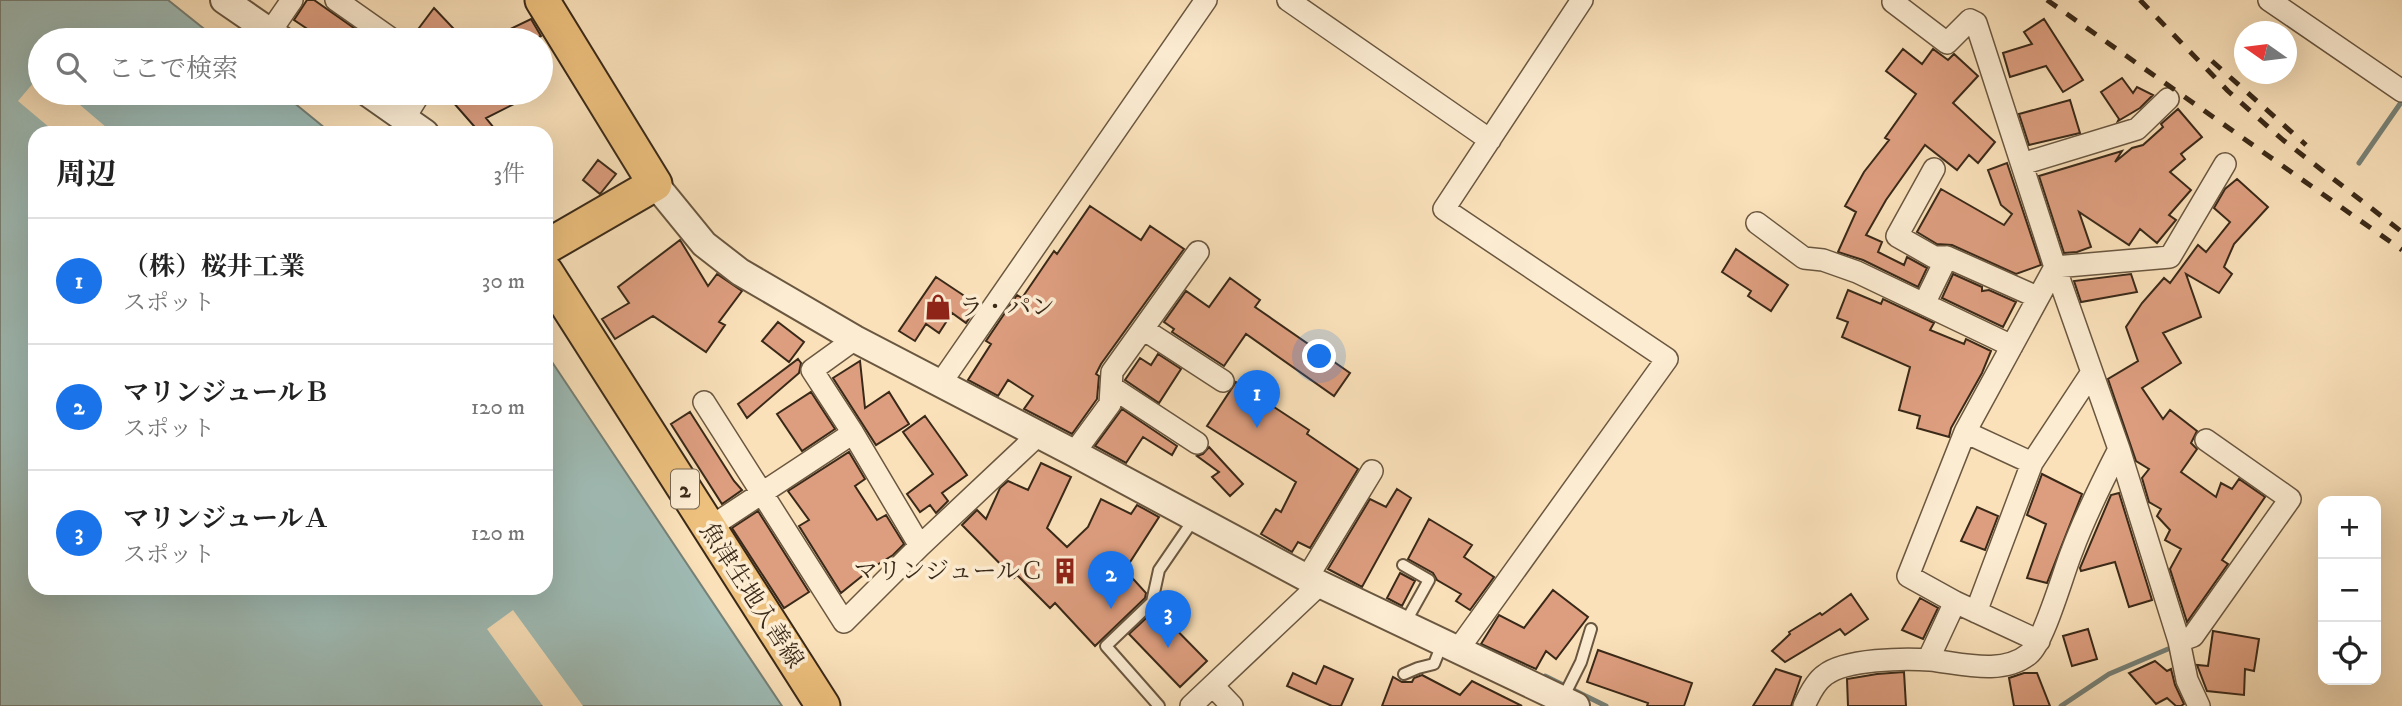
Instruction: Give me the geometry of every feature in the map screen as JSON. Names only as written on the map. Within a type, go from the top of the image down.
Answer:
[{"type":"main road","points":[[542,0],[655,184],[553,243]]},
{"type":"main road","name":"魚津生地入善線","points":[[553,283],[823,706]]},
{"type":"street","points":[[224,0],[264,28]]},
{"type":"street","points":[[280,28],[292,0]]},
{"type":"street","points":[[336,0],[376,28]]},
{"type":"street","points":[[940,384],[1206,0]]},
{"type":"street","points":[[1288,0],[1490,140]]},
{"type":"street","points":[[1450,648],[1667,359],[1444,209],[1582,0]]},
{"type":"street","points":[[2269,0],[2401,87]]},
{"type":"street","points":[[1893,2],[1947,43],[1970,20],[1976,23],[2055,267],[2119,449],[2179,641],[2187,680],[2199,706]]},
{"type":"street","points":[[2022,164],[2137,129],[2168,99]]},
{"type":"street","points":[[386,105],[415,125],[418,105]]},
{"type":"street","points":[[2055,267],[2170,257],[2225,164]]},
{"type":"street","points":[[1934,169],[1897,236],[1934,257],[1947,257],[2037,298]]},
{"type":"street","points":[[655,184],[704,244],[740,272],[855,339],[1313,581],[1569,703]]},
{"type":"street","points":[[1757,223],[1804,258],[1823,260],[1857,272],[2012,346]]},
{"type":"street","points":[[1074,453],[1110,404],[1112,372],[1198,252]]},
{"type":"street","points":[[1924,304],[1947,257]]},
{"type":"street","points":[[2039,640],[1955,602],[1908,576],[1965,432],[2055,267]]},
{"type":"street","points":[[1143,329],[1223,381]]},
{"type":"street","points":[[855,339],[813,370],[920,546]]},
{"type":"street","points":[[1976,612],[2032,463],[2092,372]]},
{"type":"street","points":[[1112,388],[1197,443]]},
{"type":"street","points":[[704,402],[844,622],[1038,435]]},
{"type":"street","points":[[1965,432],[2032,463]]},
{"type":"street","points":[[709,528],[853,433]]},
{"type":"street","points":[[2179,641],[2193,636],[2290,499],[2206,440]]},
{"type":"street","points":[[1804,706],[1824,675],[1841,667],[1877,660],[1928,660],[1970,666],[2004,666],[2029,654],[2039,640],[2072,550],[2119,449]]},
{"type":"street","points":[[1191,706],[1214,687],[1313,581],[1371,471]]},
{"type":"street","points":[[1928,660],[1955,602]]},
{"type":"street","points":[[1214,687],[1232,706]]},
{"type":"lane","points":[[1159,706],[1106,646],[1152,602],[1158,570],[1196,517]]},
{"type":"lane","points":[[1403,565],[1429,580],[1404,625]]},
{"type":"lane","points":[[1569,703],[1591,629]]},
{"type":"lane","points":[[1404,674],[1434,664],[1450,648]]},
{"type":"water","points":[[0,0],[168,0],[203,28],[28,28],[28,105],[297,105],[322,126],[28,126],[28,595],[553,595],[553,363],[782,706],[0,706]]},
{"type":"pier","points":[[28,89],[28,105],[80,105],[105,126],[48,126],[18,101]]},
{"type":"pier","points":[[513,610],[583,706],[543,706],[487,629]]},
{"type":"building","points":[[307,0],[314,0],[354,28],[306,28],[294,20]]},
{"type":"building","points":[[434,8],[453,28],[419,28]]},
{"type":"building","points":[[531,19],[536,28],[513,28]]},
{"type":"building","points":[[2044,19],[2083,80],[2063,92],[2046,66],[2010,77],[2003,53],[2032,44],[2024,32]]},
{"type":"building","points":[[1903,49],[1922,64],[1933,49],[1948,60],[1954,54],[1978,76],[1953,103],[1995,142],[1978,163],[1969,155],[1957,170],[1925,145],[1886,200],[1866,235],[1882,242],[1878,252],[1904,265],[1907,257],[1927,268],[1918,287],[1863,260],[1838,252],[1856,212],[1845,206],[1864,172],[1889,140],[1885,138],[1916,94],[1886,71]]},
{"type":"building","points":[[2122,78],[2133,93],[2137,87],[2153,95],[2140,108],[2118,121],[2101,92]]},
{"type":"building","points":[[2070,100],[2080,133],[2029,145],[2019,114]]},
{"type":"building","points":[[456,105],[512,105],[486,118],[492,126],[474,126]]},
{"type":"building","points":[[2178,109],[2202,137],[2181,154],[2185,159],[2170,172],[2191,190],[2169,215],[2176,220],[2157,243],[2140,229],[2129,245],[2079,212],[2091,247],[2064,253],[2039,176],[2122,151],[2115,162],[2132,148],[2143,145]]},
{"type":"building","points":[[598,160],[616,174],[600,194],[583,180]]},
{"type":"building","points":[[2007,163],[2041,265],[2016,274],[1952,245],[1937,244],[1917,232],[1941,189],[2004,225],[2012,214],[2001,205],[1988,170]]},
{"type":"building","points":[[2237,179],[2268,207],[2234,244],[2224,267],[2232,274],[2219,293],[2186,274],[2201,317],[2163,333],[2181,363],[2142,388],[2163,419],[2170,410],[2197,431],[2191,443],[2197,449],[2181,472],[2216,497],[2221,483],[2232,489],[2239,479],[2265,497],[2222,560],[2228,564],[2187,622],[2170,569],[2181,549],[2165,540],[2170,530],[2157,516],[2161,509],[2149,502],[2142,478],[2149,469],[2136,461],[2108,379],[2138,361],[2126,327],[2142,303],[2164,278],[2170,283],[2198,245],[2206,252],[2230,222],[2214,208],[2225,189]]},
{"type":"building","points":[[1090,206],[1141,240],[1150,226],[1184,249],[1101,364],[1096,374],[1099,376],[1097,399],[1072,434],[1024,409],[1033,396],[1008,380],[998,396],[968,380],[991,344],[986,341],[1017,295],[1022,298],[1054,251],[1057,254]]},
{"type":"building","points":[[680,240],[708,286],[717,274],[742,291],[719,322],[725,325],[706,352],[653,316],[615,339],[602,319],[629,303],[618,287]]},
{"type":"building","points":[[1736,249],[1788,285],[1771,311],[1748,296],[1751,291],[1722,272]]},
{"type":"building","points":[[1953,274],[1982,287],[1982,291],[1989,290],[2016,302],[2003,327],[1942,298]]},
{"type":"building","points":[[2131,274],[2137,292],[2081,302],[2074,281]]},
{"type":"building","points":[[936,277],[978,305],[966,323],[952,313],[939,333],[926,324],[915,341],[899,331]]},
{"type":"building","points":[[1230,278],[1260,300],[1255,307],[1350,373],[1334,396],[1246,334],[1224,366],[1172,332],[1174,329],[1164,322],[1186,291],[1209,307]]},
{"type":"building","points":[[1848,290],[1881,304],[1883,299],[1934,323],[1930,330],[1964,344],[1966,339],[1991,351],[1982,373],[1951,428],[1949,437],[1917,428],[1920,416],[1899,410],[1910,367],[1842,337],[1848,322],[1837,318]]},
{"type":"building","points":[[778,322],[804,342],[789,362],[762,341]]},
{"type":"building","points":[[1158,354],[1181,369],[1159,403],[1125,380],[1140,358],[1151,365]]},
{"type":"building","points":[[798,359],[801,363],[799,373],[747,418],[738,404]]},
{"type":"building","points":[[860,361],[865,408],[889,392],[909,424],[876,445],[833,378]]},
{"type":"building","points":[[1236,382],[1309,430],[1307,434],[1358,469],[1310,548],[1298,542],[1292,552],[1261,534],[1276,509],[1281,512],[1296,482],[1207,426]]},
{"type":"building","points":[[811,392],[835,429],[802,451],[777,414]]},
{"type":"building","points":[[1122,409],[1177,446],[1172,455],[1143,437],[1126,463],[1095,446]]},
{"type":"building","points":[[690,412],[742,490],[722,504],[671,424]]},
{"type":"building","points":[[925,416],[967,475],[942,493],[948,501],[936,513],[930,505],[920,512],[907,494],[933,474],[903,432]]},
{"type":"building","points":[[1209,447],[1243,484],[1230,496],[1212,477],[1219,472],[1197,456]]},
{"type":"building","points":[[849,452],[865,479],[855,486],[877,520],[886,515],[904,544],[841,593],[799,526],[809,520],[788,491]]},
{"type":"building","points":[[1041,463],[1071,477],[1047,528],[1067,547],[1088,527],[1101,499],[1131,514],[1137,505],[1159,517],[1125,570],[1146,593],[1145,598],[1095,646],[1055,603],[1050,608],[1017,575],[1014,578],[962,525],[977,510],[986,519],[1000,488],[1008,481],[1028,490]]},
{"type":"building","points":[[2042,474],[2082,494],[2047,583],[2027,578],[2046,524],[2027,515]]},
{"type":"building","points":[[1397,489],[1411,498],[1362,587],[1328,569],[1370,499],[1386,507]]},
{"type":"building","points":[[2119,493],[2152,600],[2129,607],[2115,562],[2081,571],[2080,568],[2111,495]]},
{"type":"building","points":[[1977,507],[1998,516],[1985,550],[1961,541]]},
{"type":"building","points":[[758,511],[809,592],[784,608],[732,528]]},
{"type":"building","points":[[1429,519],[1472,545],[1464,557],[1494,577],[1470,610],[1456,601],[1461,594],[1408,559]]},
{"type":"building","points":[[1400,573],[1415,581],[1402,606],[1387,598]]},
{"type":"building","points":[[1553,590],[1588,617],[1556,659],[1546,651],[1536,669],[1481,644],[1499,615],[1524,628]]},
{"type":"building","points":[[1851,594],[1868,619],[1845,635],[1840,629],[1785,662],[1772,651],[1789,632],[1820,613],[1822,615]]},
{"type":"building","points":[[1920,598],[1938,608],[1923,639],[1902,630]]},
{"type":"building","points":[[1156,609],[1207,661],[1180,687],[1129,634]]},
{"type":"building","points":[[2088,629],[2097,659],[2072,666],[2063,636]]},
{"type":"building","points":[[2213,631],[2259,639],[2254,671],[2245,669],[2244,695],[2207,691],[2197,665],[2208,666]]},
{"type":"building","points":[[1598,650],[1692,683],[1684,706],[1647,706],[1648,703],[1587,682]]},
{"type":"building","points":[[2155,661],[2167,671],[2171,669],[2184,704],[2181,706],[2176,706],[2167,698],[2156,704],[2129,673]]},
{"type":"building","points":[[1324,666],[1353,679],[1341,706],[1332,706],[1287,686],[1293,673],[1316,684]]},
{"type":"building","points":[[1776,669],[1801,677],[1791,706],[1753,706]]},
{"type":"building","points":[[1904,672],[1906,706],[1848,706],[1847,679]]},
{"type":"building","points":[[2024,673],[2037,673],[2050,706],[2014,706],[2009,678]]},
{"type":"building","points":[[1422,675],[1460,695],[1472,681],[1522,706],[1382,706],[1393,677],[1402,682],[1412,682],[1414,678]]},
{"type":"waterway","points":[[2359,163],[2402,101]]},
{"type":"waterway","points":[[2061,706],[2109,674],[2168,649]]},
{"type":"waterway","points":[[1545,676],[1606,706]]},
{"type":"railway","points":[[2047,0],[2402,250]]},
{"type":"railway","points":[[2140,0],[2228,91],[2283,140],[2402,232]]},
{"type":"railway","points":[[2212,61],[2306,145]]},
{"type":"place","name":"ラ・パン","points":[[938,307]]},
{"type":"place","name":"（株）桜井工業","points":[[1257,428]]},
{"type":"place","name":"マリンジュールＣ","points":[[1065,571]]},
{"type":"place","name":"マリンジュールＢ","points":[[1111,609]]},
{"type":"place","name":"マリンジュールＡ","points":[[1168,648]]}]
